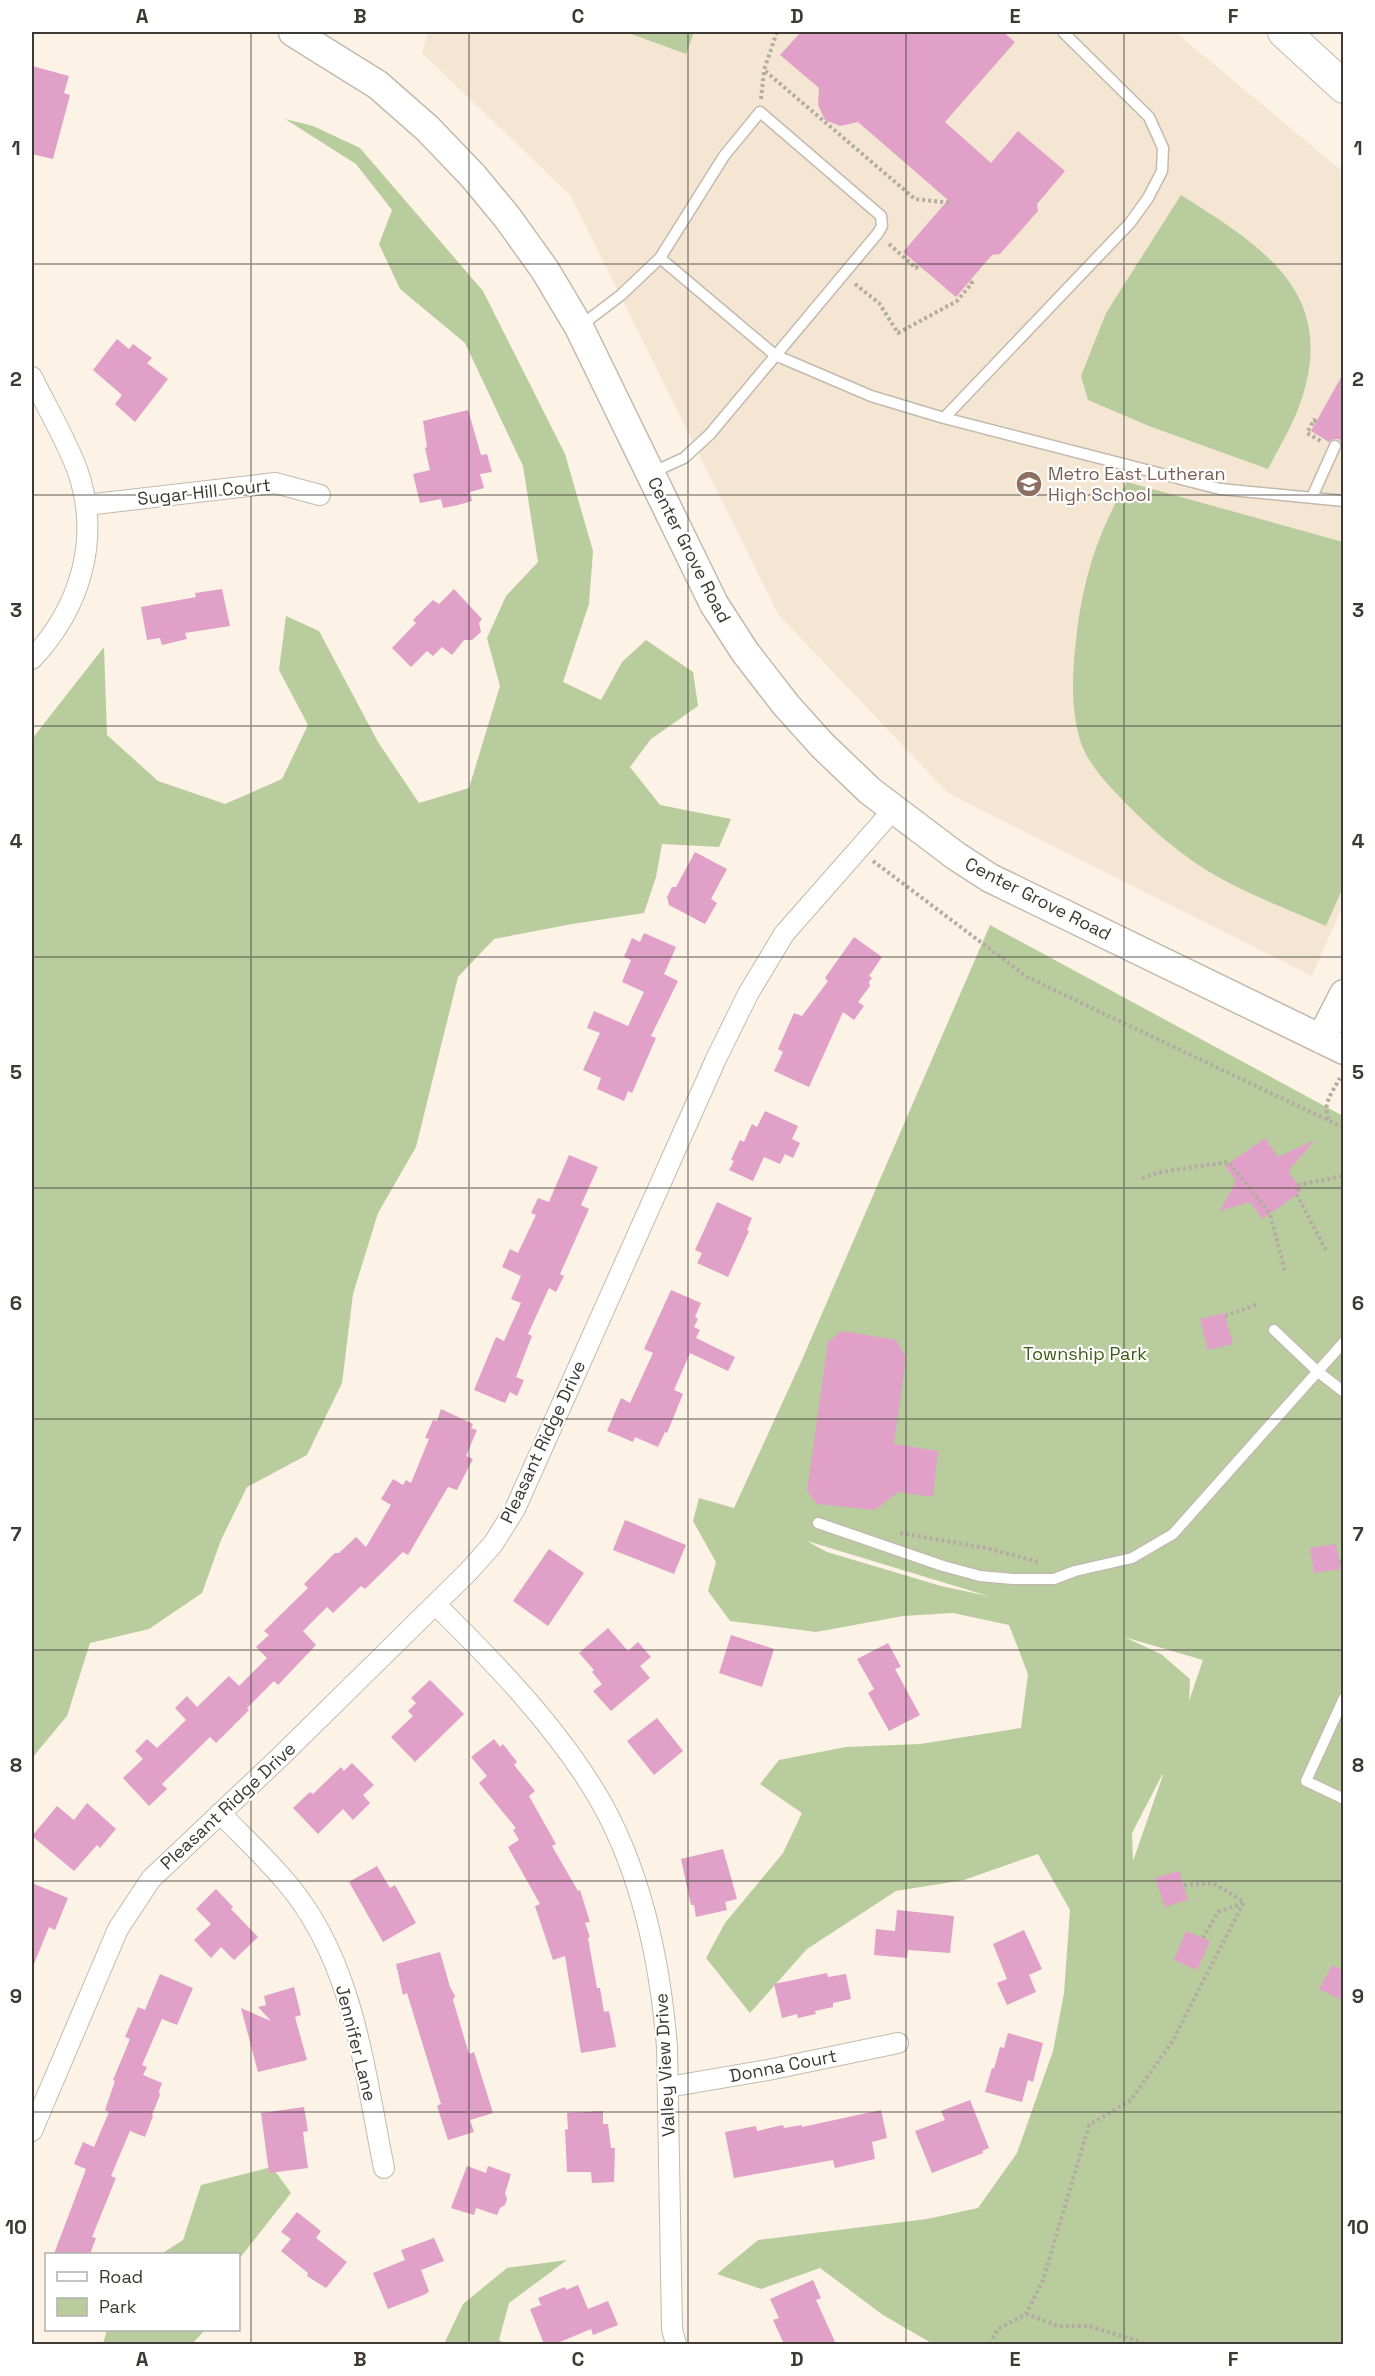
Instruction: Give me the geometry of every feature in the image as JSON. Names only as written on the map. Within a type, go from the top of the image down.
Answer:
[{"type":"main road","points":[[1284,32],[1344,87]]},
{"type":"street","name":"Center Grove Road","points":[[293,32],[378,85],[428,129],[473,176],[507,217],[545,270],[579,327],[714,604],[745,652],[786,705],[822,745],[893,810],[990,878],[1332,1045]]},
{"type":"street","points":[[32,377],[78,471],[86,505],[88,537],[84,567],[64,618],[32,659]]},
{"type":"street","name":"Sugar Hill Court","points":[[86,505],[274,483],[320,495]]},
{"type":"street","name":"Pleasant Ridge Drive","points":[[32,2131],[118,1929],[151,1878],[436,1605],[493,1544],[515,1509],[716,1059],[748,994],[784,934],[893,810]]},
{"type":"street","points":[[1332,1045],[1344,994]]},
{"type":"street","name":"Valley View Drive","points":[[436,1605],[489,1657],[537,1713],[598,1796],[641,1898],[655,1950],[663,2003],[668,2087],[672,2329],[676,2344]]},
{"type":"street","name":"Jennifer Lane","points":[[220,1813],[287,1883],[313,1920],[333,1958],[353,2017],[384,2168]]},
{"type":"street","name":"Donna Court","points":[[668,2087],[898,2043]]},
{"type":"lane","points":[[944,418],[1131,223],[1148,198],[1162,171],[1163,148],[1149,117],[1064,32]]},
{"type":"lane","points":[[579,327],[621,295],[660,258],[724,156],[760,112],[877,212],[882,221],[878,233],[698,447],[684,458],[650,474]]},
{"type":"lane","points":[[660,258],[775,355],[871,396],[944,418],[1220,489],[1344,501]]},
{"type":"lane","points":[[1312,497],[1335,447]]},
{"type":"lane","points":[[1274,1330],[1317,1371],[1344,1392]]},
{"type":"lane","points":[[818,1523],[943,1566],[980,1575],[1012,1579],[1054,1579],[1074,1571],[1132,1558],[1173,1534],[1344,1342]]},
{"type":"lane","points":[[1344,1698],[1306,1781],[1344,1799]]},
{"type":"path","points":[[760,112],[764,70],[777,32]]},
{"type":"path","points":[[764,70],[915,199],[952,203]]},
{"type":"path","points":[[878,233],[916,268],[918,265]]},
{"type":"path","points":[[843,274],[879,303],[898,333],[957,301],[972,284],[969,281]]},
{"type":"path","points":[[1316,422],[1314,420],[1307,433],[1335,447]]},
{"type":"path","points":[[858,850],[1027,977],[1344,1128]]},
{"type":"path","points":[[1331,1122],[1326,1111],[1340,1078]]},
{"type":"path","points":[[1142,1178],[1172,1170],[1229,1162],[1270,1214],[1285,1271]]},
{"type":"path","points":[[1326,1250],[1297,1195],[1298,1185],[1344,1176]]},
{"type":"path","points":[[1225,1316],[1258,1304]]},
{"type":"path","points":[[895,1532],[986,1548],[1074,1571]]},
{"type":"path","points":[[1184,1885],[1213,1883],[1244,1902]]},
{"type":"path","points":[[1203,1938],[1218,1912],[1244,1902]]},
{"type":"path","points":[[990,2344],[998,2329],[1026,2314],[1043,2280],[1089,2125],[1131,2100],[1172,2042],[1244,1902]]},
{"type":"path","points":[[1026,2314],[1058,2326],[1089,2326],[1147,2344]]},
{"type":"shaded area","name":"Metro East Lutheran High School","points":[[428,32],[1175,32],[1343,172],[1344,903],[1312,976],[948,793],[778,614],[571,196],[422,53]]},
{"type":"green space","points":[[626,32],[694,32],[686,54]]},
{"type":"green space","points":[[285,119],[313,126],[360,148],[483,291],[565,454],[593,551],[589,604],[563,682],[601,700],[622,662],[646,640],[693,672],[698,706],[651,739],[630,767],[660,805],[731,819],[719,847],[662,844],[656,877],[644,913],[494,939],[458,977],[416,1147],[378,1213],[353,1294],[342,1383],[307,1455],[247,1487],[221,1540],[202,1593],[149,1629],[90,1643],[67,1716],[32,1758],[32,739],[104,647],[107,735],[158,781],[225,804],[282,779],[308,725],[279,670],[286,616],[319,631],[378,742],[419,803],[469,788],[500,686],[487,638],[506,596],[538,562],[523,466],[465,343],[400,289],[379,244],[392,210],[356,164]]},
{"type":"green space","points":[[1181,195],[1238,233],[1263,253],[1284,275],[1300,299],[1309,328],[1310,360],[1299,407],[1268,469],[1149,426],[1088,400],[1081,376],[1106,313]]},
{"type":"green space","points":[[1127,482],[1343,542],[1344,885],[1326,926],[1232,885],[1191,860],[1157,833],[1110,787],[1084,750],[1075,720],[1073,695],[1074,657],[1080,612],[1088,573],[1100,537]]},
{"type":"green space","name":"Township Park","points":[[990,925],[1343,1116],[1343,2344],[933,2344],[883,2315],[820,2268],[761,2289],[717,2274],[758,2240],[927,2219],[978,2208],[1017,2153],[1053,2051],[1064,1993],[1070,1910],[1038,1854],[964,1880],[896,1891],[807,1949],[750,2013],[706,1958],[725,1923],[783,1853],[802,1813],[760,1784],[779,1760],[846,1747],[920,1744],[1021,1728],[1028,1674],[1009,1625],[953,1613],[903,1616],[816,1632],[730,1621],[708,1591],[716,1562],[693,1521],[699,1498],[734,1508],[801,1362]],"holes":[[[807,1541],[988,1596],[941,1586],[827,1552]],[[1124,1637],[1203,1660],[1189,1701],[1190,1679],[1161,1654]],[[1162,1775],[1163,1775],[1133,1861],[1132,1833]]]},
{"type":"green space","points":[[272,2167],[291,2193],[240,2258],[240,2253],[163,2253],[183,2240],[201,2185]]},
{"type":"green space","points":[[567,2260],[509,2303],[499,2340],[506,2344],[444,2344],[463,2304],[507,2268]]},
{"type":"green space","points":[[107,2331],[204,2331],[192,2344],[103,2344]]},
{"type":"building","points":[[801,32],[1003,32],[1015,42],[945,122],[991,163],[1018,131],[1065,171],[1037,204],[1038,211],[1000,254],[992,255],[956,297],[903,252],[948,200],[858,122],[840,126],[825,120],[818,105],[819,88],[780,55]]},
{"type":"building","points":[[32,66],[69,76],[64,93],[70,95],[53,159],[32,154]]},
{"type":"building","points":[[117,339],[129,349],[133,344],[152,358],[147,363],[168,379],[135,422],[115,404],[122,395],[93,370]]},
{"type":"building","points":[[1344,372],[1344,450],[1339,439],[1329,442],[1311,431]]},
{"type":"building","points":[[468,410],[481,455],[487,454],[492,472],[480,474],[484,488],[470,492],[472,501],[458,505],[443,508],[441,499],[420,503],[413,474],[430,470],[425,448],[427,447],[423,421]]},
{"type":"building","points":[[222,589],[230,626],[185,633],[187,639],[162,645],[160,638],[147,640],[141,607],[196,597],[195,593]]},
{"type":"building","points":[[454,589],[482,619],[479,623],[481,632],[472,640],[464,640],[452,655],[442,647],[433,656],[427,651],[411,667],[392,648],[416,623],[413,620],[433,600],[439,604]]},
{"type":"building","points":[[695,852],[727,869],[711,899],[717,903],[705,924],[669,905],[667,897],[672,887],[676,887]]},
{"type":"building","points":[[644,933],[676,947],[664,974],[678,981],[651,1036],[656,1038],[632,1093],[628,1091],[624,1101],[597,1089],[601,1078],[583,1070],[600,1033],[587,1028],[594,1011],[628,1026],[644,992],[622,982],[631,960],[624,957],[632,938],[640,942]]},
{"type":"building","points":[[854,937],[882,957],[869,976],[872,978],[869,982],[870,986],[858,1002],[864,1006],[854,1020],[843,1012],[809,1087],[774,1071],[783,1052],[778,1049],[794,1013],[802,1016],[828,981],[825,978]]},
{"type":"building","points":[[765,1111],[798,1126],[792,1139],[800,1143],[793,1158],[785,1154],[780,1164],[764,1157],[753,1181],[729,1170],[740,1140],[744,1142],[752,1124],[757,1127]]},
{"type":"building","points":[[1265,1138],[1278,1157],[1315,1140],[1288,1171],[1302,1191],[1262,1219],[1250,1202],[1220,1211],[1236,1181],[1225,1166]]},
{"type":"building","points":[[569,1155],[598,1167],[581,1205],[589,1209],[560,1274],[564,1276],[556,1292],[549,1288],[528,1334],[532,1336],[516,1377],[524,1380],[517,1396],[510,1392],[505,1403],[474,1390],[496,1337],[504,1341],[521,1303],[511,1299],[521,1276],[502,1267],[510,1249],[518,1253],[536,1215],[531,1213],[538,1198],[549,1202]]},
{"type":"building","points":[[717,1202],[752,1218],[747,1230],[749,1231],[728,1277],[697,1263],[702,1253],[695,1250]]},
{"type":"building","points":[[671,1290],[701,1303],[695,1317],[698,1319],[694,1327],[700,1330],[696,1338],[735,1357],[728,1371],[690,1353],[674,1390],[683,1394],[667,1433],[665,1432],[658,1447],[635,1437],[633,1442],[607,1431],[621,1398],[630,1403],[653,1353],[644,1349]]},
{"type":"building","points":[[1224,1313],[1233,1344],[1208,1350],[1200,1319]]},
{"type":"building","points":[[842,1331],[896,1340],[906,1357],[894,1444],[938,1451],[933,1497],[898,1492],[875,1510],[817,1504],[807,1491],[828,1342]]},
{"type":"building","points":[[441,1409],[473,1424],[471,1428],[477,1430],[466,1456],[473,1459],[457,1490],[448,1487],[408,1555],[403,1552],[365,1589],[361,1586],[333,1613],[327,1607],[303,1631],[316,1645],[278,1685],[274,1681],[216,1743],[210,1737],[162,1784],[167,1789],[149,1806],[123,1778],[143,1759],[135,1751],[147,1739],[157,1748],[186,1720],[175,1708],[187,1696],[197,1707],[229,1676],[239,1686],[267,1658],[256,1647],[269,1635],[264,1631],[308,1588],[304,1584],[335,1553],[339,1553],[356,1537],[366,1547],[391,1505],[381,1499],[393,1479],[403,1485],[406,1480],[411,1483],[429,1439],[425,1438],[433,1420],[437,1421]]},
{"type":"building","points":[[625,1520],[686,1545],[674,1574],[613,1550]]},
{"type":"building","points":[[1336,1544],[1341,1569],[1314,1573],[1310,1548]]},
{"type":"building","points":[[549,1549],[584,1573],[548,1626],[513,1601]]},
{"type":"building","points":[[608,1628],[628,1651],[638,1642],[651,1657],[640,1666],[650,1678],[611,1711],[593,1691],[602,1684],[592,1672],[594,1670],[579,1653]]},
{"type":"building","points":[[731,1635],[774,1649],[762,1687],[719,1673]]},
{"type":"building","points":[[888,1643],[901,1667],[895,1669],[920,1715],[889,1731],[868,1693],[874,1689],[857,1659]]},
{"type":"building","points":[[430,1680],[464,1714],[415,1762],[391,1737],[413,1716],[408,1711],[416,1703],[411,1698]]},
{"type":"building","points":[[657,1718],[683,1751],[654,1775],[627,1741]]},
{"type":"building","points":[[494,1739],[500,1747],[503,1744],[517,1762],[514,1765],[535,1791],[529,1796],[556,1844],[552,1846],[578,1891],[580,1890],[590,1922],[585,1923],[590,1937],[588,1938],[597,1988],[600,1988],[604,2012],[609,2011],[616,2047],[581,2053],[565,1956],[553,1960],[535,1906],[540,1904],[508,1847],[519,1840],[513,1830],[516,1828],[479,1783],[487,1776],[471,1757]]},
{"type":"building","points":[[352,1763],[374,1785],[363,1795],[370,1803],[353,1820],[343,1809],[318,1834],[293,1808],[310,1792],[313,1794],[341,1767],[344,1771]]},
{"type":"building","points":[[87,1803],[116,1829],[100,1848],[97,1845],[74,1871],[32,1836],[57,1806],[74,1820]]},
{"type":"building","points":[[723,1849],[737,1899],[725,1902],[727,1910],[696,1917],[694,1905],[691,1905],[681,1859]]},
{"type":"building","points":[[377,1866],[390,1888],[395,1885],[416,1923],[383,1942],[349,1882]]},
{"type":"building","points":[[1179,1871],[1188,1900],[1165,1907],[1155,1878]]},
{"type":"building","points":[[32,1883],[68,1898],[55,1930],[49,1927],[32,1969]]},
{"type":"building","points":[[216,1889],[233,1907],[231,1909],[258,1937],[234,1960],[221,1947],[211,1958],[194,1940],[211,1924],[196,1909]]},
{"type":"building","points":[[897,1910],[954,1916],[950,1953],[908,1950],[907,1958],[874,1955],[876,1929],[895,1931]]},
{"type":"building","points":[[1024,1930],[1042,1969],[1029,1975],[1036,1992],[1007,2005],[997,1983],[1007,1979],[993,1944]]},
{"type":"building","points":[[1186,1931],[1210,1941],[1197,1970],[1174,1960]]},
{"type":"building","points":[[440,1952],[450,1987],[455,1996],[453,2000],[469,2054],[474,2052],[493,2113],[470,2120],[474,2132],[448,2140],[437,2106],[441,2104],[407,1993],[403,1995],[396,1964]]},
{"type":"building","points":[[1332,1965],[1344,1971],[1344,2001],[1319,1989]]},
{"type":"building","points":[[827,1973],[828,1977],[846,1974],[851,1999],[833,2003],[833,2007],[815,2011],[816,2014],[798,2018],[797,2014],[782,2018],[774,1984]]},
{"type":"building","points":[[160,1974],[193,1988],[177,2025],[162,2019],[142,2065],[147,2067],[143,2075],[162,2083],[160,2095],[145,2137],[130,2131],[111,2176],[116,2178],[92,2237],[96,2238],[90,2253],[54,2253],[86,2169],[74,2164],[83,2142],[94,2147],[109,2112],[105,2110],[115,2081],[113,2080],[130,2039],[125,2037],[138,2007],[145,2010]]},
{"type":"building","points":[[294,1987],[301,2015],[295,2017],[307,2060],[258,2072],[241,2008],[271,2021],[258,2007],[266,2005],[264,1996]]},
{"type":"building","points":[[1008,2033],[1043,2043],[1033,2082],[1028,2080],[1022,2102],[985,2092],[1000,2047],[1004,2048]]},
{"type":"building","points":[[970,2100],[989,2148],[982,2151],[983,2153],[932,2173],[915,2131],[945,2120],[941,2111]]},
{"type":"building","points":[[304,2107],[308,2131],[303,2132],[308,2168],[269,2173],[261,2113]]},
{"type":"building","points":[[881,2110],[887,2138],[872,2142],[875,2159],[835,2168],[833,2160],[734,2178],[725,2132],[756,2126],[757,2131],[783,2125],[784,2128],[802,2125],[802,2127]]},
{"type":"building","points":[[603,2111],[603,2124],[608,2124],[611,2148],[615,2148],[614,2182],[592,2183],[591,2172],[567,2172],[565,2130],[568,2129],[567,2113]]},
{"type":"building","points":[[467,2166],[486,2173],[488,2166],[511,2174],[505,2193],[507,2199],[505,2205],[500,2208],[497,2215],[476,2208],[474,2215],[451,2208]]},
{"type":"building","points":[[297,2212],[321,2231],[316,2238],[347,2262],[326,2288],[307,2276],[308,2273],[281,2251],[291,2239],[281,2232]]},
{"type":"building","points":[[434,2238],[444,2261],[421,2270],[429,2291],[388,2309],[373,2273],[405,2260],[401,2250]]},
{"type":"building","points":[[813,2280],[821,2298],[816,2300],[836,2344],[784,2344],[773,2320],[779,2318],[770,2299]]},
{"type":"building","points":[[578,2285],[588,2309],[608,2301],[618,2325],[593,2335],[591,2329],[555,2344],[544,2344],[530,2309],[541,2305],[538,2298],[565,2287],[566,2290]]},
{"type":"place","name":"Metro East Lutheran High School","points":[[1029,484]]}]
